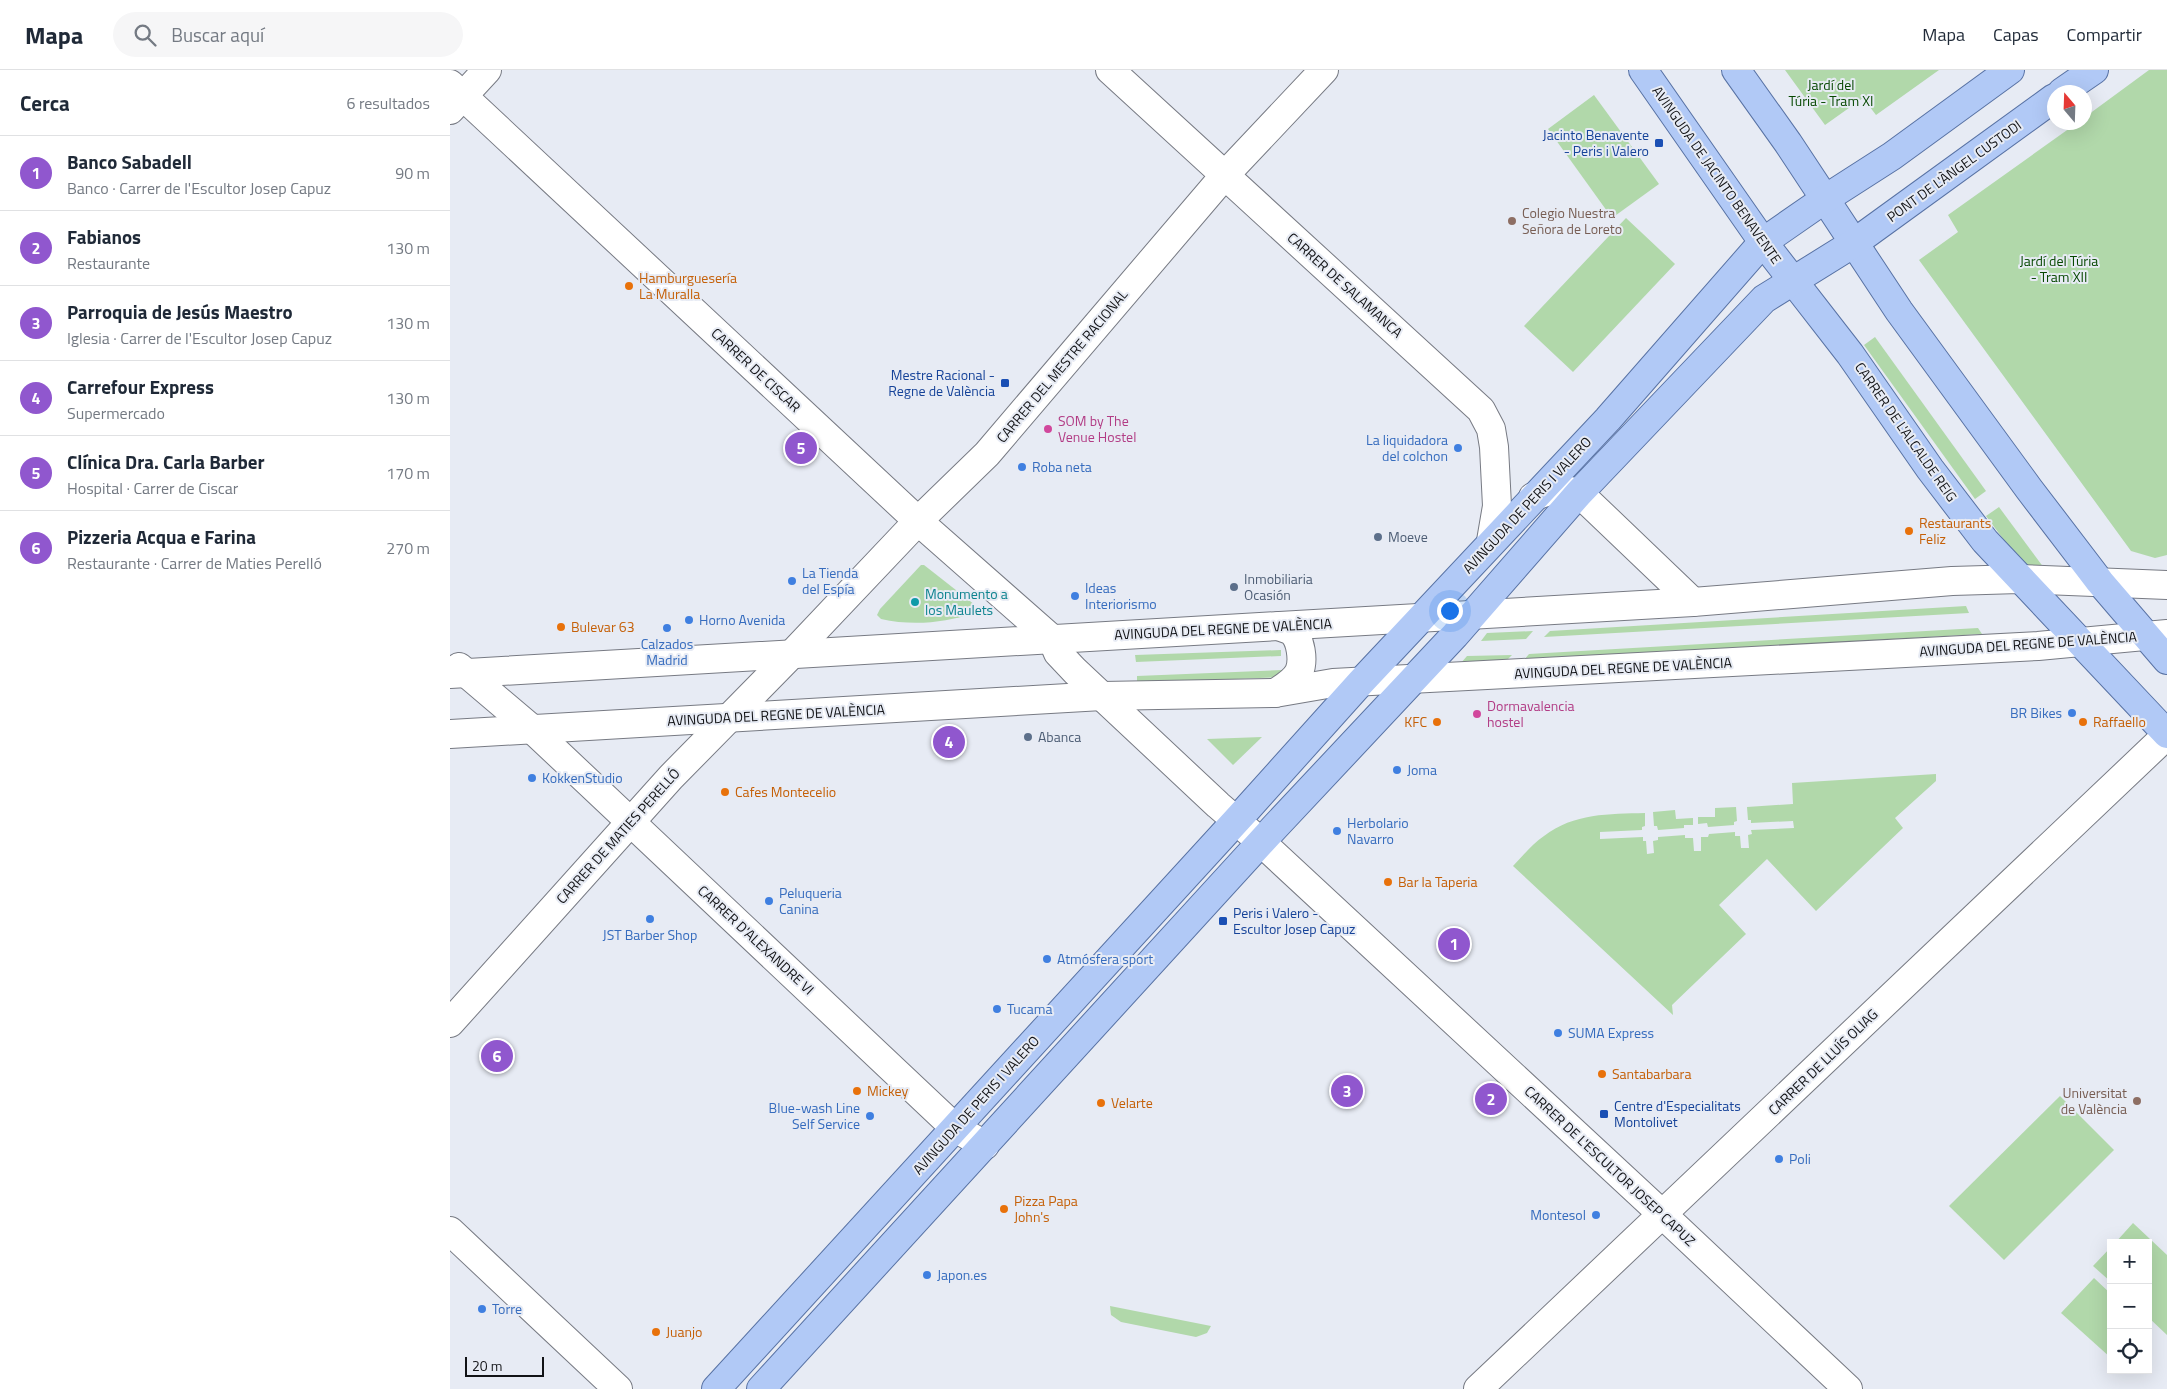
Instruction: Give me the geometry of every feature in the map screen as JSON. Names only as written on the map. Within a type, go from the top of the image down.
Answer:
[{"type":"main road","points":[[454,97],[487,70]]},
{"type":"main road","name":"CARRER DE SALAMANCA","points":[[1110,70],[1481,410],[1491,429],[1494,447],[1497,506],[1491,541]]},
{"type":"main road","name":"CARRER DEL MESTRE RACIONAL","points":[[792,654],[918,522],[987,454],[1224,176],[1324,70]]},
{"type":"main road","name":"AVINGUDA DE JACINTO BENAVENTE","points":[[1643,70],[1763,242],[1792,280]]},
{"type":"main road","points":[[1736,70],[1825,198],[1899,311],[2029,489],[2122,608],[2156,635],[2167,660]]},
{"type":"main road","points":[[1825,198],[1900,149],[2010,70]]},
{"type":"main road","points":[[2072,85],[2094,70]]},
{"type":"main road","name":"CARRER DE CISCAR","points":[[454,97],[918,522],[1052,639]]},
{"type":"main road","name":"PONT DE L'ÀNGEL CUSTODI","points":[[1854,243],[2047,103]]},
{"type":"main road","name":"AVINGUDA DE PERIS I VALERO","points":[[716,1389],[955,1128],[1227,813],[1360,682],[1491,541],[1608,420],[1763,242],[1825,198]]},
{"type":"main road","points":[[761,1389],[1472,615],[1579,493],[1764,298],[1854,243]]},
{"type":"main road","name":"CARRER DE L'ALCALDE REIG","points":[[1792,280],[1850,354],[1930,469],[1985,541],[2167,735]]},
{"type":"main road","points":[[1533,497],[1548,491],[1561,489],[1579,493],[1693,602]]},
{"type":"main road","name":"AVINGUDA DEL REGNE DE VALÈNCIA","points":[[456,669],[792,654],[1693,602],[1952,581],[2019,579],[2164,586]]},
{"type":"main road","points":[[2108,674],[2105,659],[2105,640],[2107,627],[2117,611],[2134,599],[2164,586]]},
{"type":"main road","points":[[1275,693],[1290,683],[1299,672],[1302,660],[1298,641],[1292,632],[1280,626]]},
{"type":"main road","name":"AVINGUDA DEL REGNE DE VALÈNCIA","points":[[450,734],[1102,696],[1275,693],[1333,683],[2038,646],[2156,635]]},
{"type":"main road","points":[[1052,639],[1058,653],[1102,696],[1227,813],[1262,843]]},
{"type":"main road","name":"CARRER DE MATIES PERELLÓ","points":[[450,1023],[671,777],[792,654]]},
{"type":"main road","name":"CARRER D'ALEXANDRE VI","points":[[456,669],[532,729],[955,1128],[985,1146]]},
{"type":"main road","name":"CARRER DE LLUÍS OLIAG","points":[[1478,1389],[2167,735]]},
{"type":"main road","name":"CARRER DE L'ESCULTOR JOSEP CAPUZ","points":[[1262,843],[1848,1389]]},
{"type":"main road","points":[[450,1231],[618,1389]]},
{"type":"green space","name":"Jardí del Túria - Tram XI","points":[[1785,70],[1939,70],[1876,115],[1863,98],[1825,125]]},
{"type":"green space","name":"Jardí del Túria - Tram XII","points":[[2149,70],[2167,70],[2167,555],[2155,558],[2131,551],[1919,260],[1958,232],[1948,215],[2067,130],[2092,130],[2092,112]]},
{"type":"green space","points":[[1594,95],[1659,184],[1612,218],[1548,129]]},
{"type":"green space","points":[[1626,218],[1675,264],[1573,372],[1524,326]]},
{"type":"green space","points":[[1875,337],[1986,491],[1975,499],[1864,345]]},
{"type":"green space","points":[[1999,507],[2044,568],[2024,567],[1986,516]]},
{"type":"green space","points":[[921,565],[924,565],[975,605],[974,613],[952,619],[916,623],[881,619],[877,615],[880,609]]},
{"type":"green space","points":[[1966,606],[1969,613],[1544,637],[1550,631]]},
{"type":"green space","points":[[1978,628],[1982,634],[1524,660],[1529,654]]},
{"type":"green space","points":[[1533,631],[1526,639],[1481,641],[1487,633]]},
{"type":"green space","points":[[1281,650],[1281,656],[1136,662],[1135,655]]},
{"type":"green space","points":[[1512,655],[1506,661],[1461,663],[1467,656]]},
{"type":"green space","points":[[1282,670],[1282,677],[1137,683],[1137,676]]},
{"type":"green space","points":[[1262,737],[1233,765],[1207,739]]},
{"type":"green space","points":[[1936,774],[1936,781],[1895,818],[1903,828],[1816,911],[1767,859],[1719,905],[1746,934],[1672,1005],[1673,1015],[1513,866],[1536,843],[1555,828],[1580,819],[1605,815],[1645,813],[1645,826],[1642,827],[1642,830],[1600,832],[1600,839],[1643,837],[1643,841],[1646,841],[1647,854],[1654,853],[1653,841],[1658,840],[1658,837],[1685,835],[1685,838],[1693,838],[1694,851],[1701,851],[1701,837],[1708,837],[1709,834],[1735,832],[1735,836],[1740,836],[1741,848],[1749,848],[1748,835],[1752,834],[1751,830],[1794,828],[1793,821],[1751,823],[1751,820],[1748,820],[1747,807],[1793,804],[1792,783]]},
{"type":"green space","points":[[1736,807],[1737,821],[1734,822],[1734,825],[1708,827],[1707,823],[1698,824],[1698,817],[1715,817],[1715,808]]},
{"type":"green space","points":[[1675,810],[1676,819],[1693,818],[1693,825],[1684,825],[1684,828],[1658,830],[1657,826],[1654,826],[1653,812]]},
{"type":"green space","points":[[2060,1096],[2114,1150],[2004,1260],[1949,1206]]},
{"type":"green space","points":[[2133,1223],[2150,1239],[2119,1239]]},
{"type":"green space","points":[[2152,1241],[2167,1255],[2167,1335],[2152,1321]]},
{"type":"green space","points":[[2107,1251],[2107,1278],[2093,1266]]},
{"type":"green space","points":[[2094,1278],[2107,1290],[2107,1354],[2061,1313]]},
{"type":"green space","points":[[1110,1306],[1211,1326],[1207,1333],[1196,1337],[1121,1322],[1111,1315]]},
{"type":"place","name":"Jacinto Benavente - Peris i Valero","points":[[1659,143]]},
{"type":"place","name":"Colegio Nuestra Señora de Loreto","points":[[1512,221]]},
{"type":"place","name":"Hamburguesería La Muralla","points":[[629,286]]},
{"type":"place","name":"Mestre Racional - Regne de València","points":[[1005,383]]},
{"type":"place","name":"SOM by The Venue Hostel","points":[[1048,429]]},
{"type":"place","name":"Clínica Dra. Carla Barber","points":[[801,448]]},
{"type":"place","name":"La liquidadora del colchon","points":[[1458,448]]},
{"type":"place","name":"Roba neta","points":[[1022,467]]},
{"type":"place","name":"Restaurants Feliz","points":[[1909,531]]},
{"type":"place","name":"Moeve","points":[[1378,537]]},
{"type":"place","name":"La Tienda del Espía","points":[[792,581]]},
{"type":"place","name":"Inmobiliaria Ocasión","points":[[1234,587]]},
{"type":"place","name":"Ideas Interiorismo","points":[[1075,596]]},
{"type":"place","name":"Monumento a los Maulets","points":[[915,602]]},
{"type":"place","name":"Horno Avenida","points":[[689,620]]},
{"type":"place","name":"Bulevar 63","points":[[561,627]]},
{"type":"place","name":"Calzados Madrid","points":[[667,628]]},
{"type":"place","name":"BR Bikes","points":[[2072,713]]},
{"type":"place","name":"Dormavalencia hostel","points":[[1477,714]]},
{"type":"place","name":"KFC","points":[[1437,722]]},
{"type":"place","name":"Raffaello","points":[[2083,722]]},
{"type":"place","name":"Abanca","points":[[1028,737]]},
{"type":"place","name":"Carrefour Express","points":[[949,742]]},
{"type":"place","name":"Joma","points":[[1397,770]]},
{"type":"place","name":"KokkenStudio","points":[[532,778]]},
{"type":"place","name":"Cafes Montecelio","points":[[725,792]]},
{"type":"place","name":"Herbolario Navarro","points":[[1337,831]]},
{"type":"place","name":"Bar la Taperia","points":[[1388,882]]},
{"type":"place","name":"Peluqueria Canina","points":[[769,901]]},
{"type":"place","name":"JST Barber Shop","points":[[650,919]]},
{"type":"place","name":"Peris i Valero - Escultor Josep Capuz","points":[[1223,921]]},
{"type":"place","name":"Banco Sabadell","points":[[1454,944]]},
{"type":"place","name":"Atmósfera sport","points":[[1047,959]]},
{"type":"place","name":"Tucama","points":[[997,1009]]},
{"type":"place","name":"SUMA Express","points":[[1558,1033]]},
{"type":"place","name":"Pizzeria Acqua e Farina","points":[[497,1056]]},
{"type":"place","name":"Santabarbara","points":[[1602,1074]]},
{"type":"place","name":"Mickey","points":[[857,1091]]},
{"type":"place","name":"Parroquia de Jesús Maestro","points":[[1347,1091]]},
{"type":"place","name":"Fabianos","points":[[1491,1099]]},
{"type":"place","name":"Universitat de València","points":[[2137,1101]]},
{"type":"place","name":"Velarte","points":[[1101,1103]]},
{"type":"place","name":"Centre d'Especialitats Montolivet","points":[[1604,1114]]},
{"type":"place","name":"Blue-wash Line Self Service","points":[[870,1116]]},
{"type":"place","name":"Poli","points":[[1779,1159]]},
{"type":"place","name":"Pizza Papa John's","points":[[1004,1209]]},
{"type":"place","name":"Montesol","points":[[1596,1215]]},
{"type":"place","name":"Japon.es","points":[[927,1275]]},
{"type":"place","name":"Torre","points":[[482,1309]]},
{"type":"place","name":"Juanjo","points":[[656,1332]]}]
